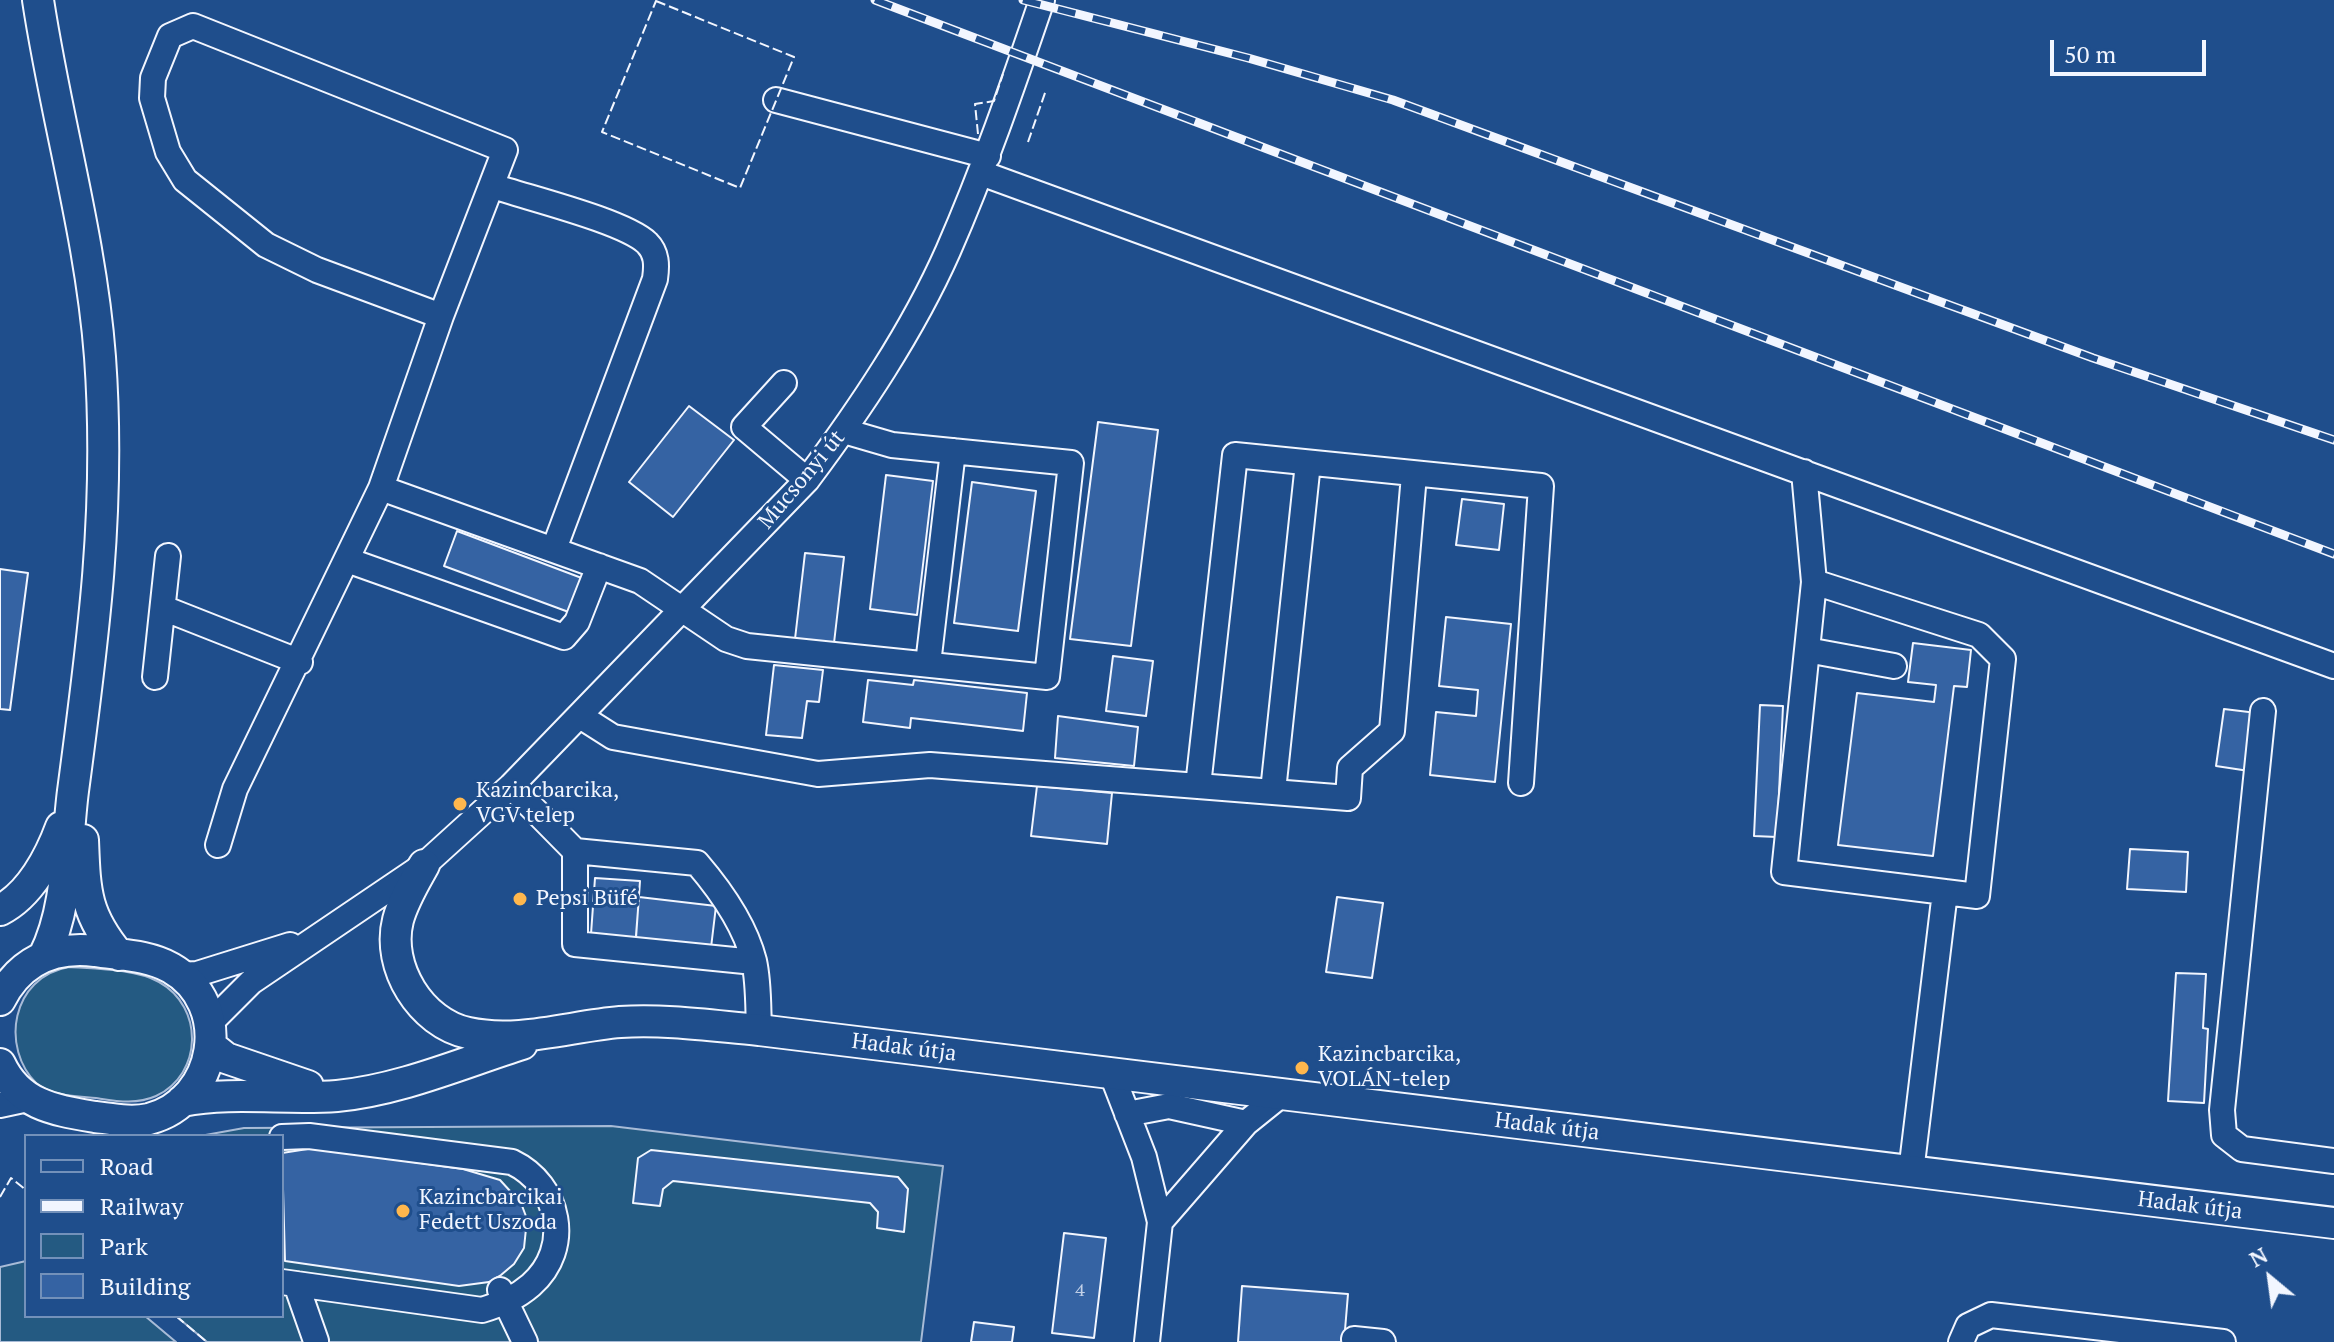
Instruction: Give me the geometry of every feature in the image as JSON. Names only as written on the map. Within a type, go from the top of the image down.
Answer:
[{"type":"main road","points":[[0,1000],[60,912],[102,561],[104,475],[100,356],[87,259],[38,0]]},
{"type":"main road","points":[[86,706],[85,897],[98,929],[119,955]]},
{"type":"main road","points":[[0,910],[25,889],[42,868],[73,791]]},
{"type":"main road","points":[[424,865],[405,902],[397,935],[400,966],[419,1003],[437,1018],[467,1033],[496,1036],[558,1032]]},
{"type":"main road","points":[[22,966],[72,950],[157,962],[180,975],[196,990],[210,1035],[226,1058],[337,1096]]},
{"type":"main road","name":"Hadak útja","points":[[558,1032],[618,1022],[665,1021],[759,1030],[2334,1223]]},
{"type":"main road","points":[[182,1101],[230,1096],[337,1096],[414,1078],[558,1032]]},
{"type":"main road","points":[[0,1064],[9,1081],[14,1102],[132,1121],[164,1113],[182,1101],[199,1082],[210,1035]]},
{"type":"street","name":"Mucsonyi út","points":[[315,937],[370,904],[424,865],[511,786],[807,480],[844,431],[927,293],[984,164],[1042,0]]},
{"type":"street","points":[[218,845],[235,789],[300,662],[381,488],[441,316],[505,150],[193,26],[170,36],[153,78],[152,98],[168,152],[192,186],[266,245],[317,270],[441,316]]},
{"type":"street","points":[[776,100],[984,164],[1804,472],[2334,666]]},
{"type":"street","points":[[493,186],[628,231],[649,245],[657,266],[655,279],[554,549]]},
{"type":"street","points":[[784,383],[744,427],[807,480]]},
{"type":"street","points":[[381,488],[640,581],[726,639],[747,646],[1047,677],[1071,463],[892,445],[844,431]]},
{"type":"street","points":[[928,664],[953,451]]},
{"type":"street","points":[[1198,786],[1235,455],[1541,486],[1521,783]]},
{"type":"street","points":[[1273,791],[1308,463]]},
{"type":"street","points":[[1804,472],[1814,582],[1784,872],[1977,896],[2003,659],[1979,635],[1814,582]]},
{"type":"street","points":[[580,716],[613,737],[818,774],[930,765],[1348,798],[1350,768],[1392,731],[1414,475]]},
{"type":"street","points":[[155,677],[168,556]]},
{"type":"street","points":[[347,560],[564,637],[577,622],[599,566]]},
{"type":"street","points":[[163,608],[300,662]]},
{"type":"street","points":[[1807,650],[1894,666]]},
{"type":"street","points":[[2263,711],[2222,1110],[2224,1135],[2242,1149],[2334,1161]]},
{"type":"street","points":[[511,786],[575,851],[697,863],[731,909],[754,962],[759,1030]]},
{"type":"street","points":[[575,851],[575,944],[754,962]]},
{"type":"street","points":[[1911,1172],[1945,892]]},
{"type":"street","points":[[180,975],[197,974],[315,937]]},
{"type":"street","points":[[210,1035],[236,994],[315,937]]},
{"type":"street","points":[[1111,1072],[1144,1157],[1160,1222],[1147,1342]]},
{"type":"street","points":[[1160,1222],[1246,1123],[1282,1094]]},
{"type":"street","points":[[1127,1114],[1169,1106],[1246,1123]]},
{"type":"street","points":[[284,1137],[309,1136],[512,1162],[531,1171],[547,1192],[554,1209],[556,1228],[545,1268],[532,1284],[503,1295],[482,1310],[289,1283]]},
{"type":"street","points":[[289,1283],[316,1341]]},
{"type":"street","points":[[503,1295],[525,1342]]},
{"type":"street","points":[[1961,1342],[1968,1326],[1991,1315],[2223,1342]]},
{"type":"street","points":[[1354,1339],[1383,1342]]},
{"type":"green space","points":[[69,967],[139,974],[159,982],[174,993],[184,1007],[192,1040],[183,1072],[171,1086],[148,1099],[126,1102],[65,1095],[37,1084],[25,1069],[18,1052],[17,1016],[34,984],[49,973]]},
{"type":"green space","points":[[611,1126],[943,1166],[921,1342],[207,1342],[178,1318],[284,1318],[284,1134],[211,1134],[244,1128]]},
{"type":"green space","points":[[24,1261],[24,1318],[147,1318],[176,1342],[0,1342],[0,1267]]},
{"type":"building","points":[[689,406],[734,440],[673,517],[629,482]]},
{"type":"building","points":[[1098,422],[1158,430],[1131,646],[1070,639]]},
{"type":"building","points":[[886,475],[933,481],[917,615],[870,609]]},
{"type":"building","points":[[972,482],[1036,491],[1018,631],[954,623]]},
{"type":"building","points":[[1462,499],[1504,504],[1499,550],[1456,545]]},
{"type":"building","points":[[457,531],[587,580],[574,614],[444,566]]},
{"type":"building","points":[[805,553],[844,557],[834,643],[795,639]]},
{"type":"building","points":[[0,569],[28,573],[10,710],[0,709]]},
{"type":"building","points":[[1446,617],[1511,624],[1495,782],[1430,775],[1436,712],[1476,716],[1478,690],[1439,686]]},
{"type":"building","points":[[1913,643],[1971,650],[1967,687],[1954,686],[1933,856],[1838,845],[1857,693],[1934,702],[1936,685],[1908,682]]},
{"type":"building","points":[[1113,656],[1153,661],[1146,716],[1106,711]]},
{"type":"building","points":[[774,665],[823,670],[819,702],[807,701],[802,738],[766,735]]},
{"type":"building","points":[[868,680],[913,685],[914,680],[1027,693],[1023,731],[911,718],[910,728],[863,722]]},
{"type":"building","points":[[1760,705],[1783,706],[1777,837],[1754,836]]},
{"type":"building","points":[[2224,709],[2257,713],[2249,771],[2216,766]]},
{"type":"building","points":[[1058,716],[1138,727],[1134,766],[1055,758]]},
{"type":"building","points":[[1037,786],[1112,793],[1107,844],[1031,836]]},
{"type":"building","points":[[2130,849],[2188,852],[2186,892],[2127,889]]},
{"type":"building","points":[[595,878],[640,881],[636,938],[591,934]]},
{"type":"building","points":[[639,897],[716,906],[710,956],[635,948]]},
{"type":"building","points":[[1337,897],[1383,903],[1372,978],[1326,972]]},
{"type":"building","points":[[2176,973],[2206,974],[2203,1028],[2208,1029],[2204,1103],[2168,1101]]},
{"type":"building","name":"Kazincbarcikai Fedett Uszoda","points":[[314,1148],[463,1169],[500,1180],[521,1203],[527,1219],[524,1248],[514,1264],[501,1275],[489,1282],[459,1286],[285,1261],[284,1153]]},
{"type":"building","points":[[651,1150],[898,1177],[908,1189],[904,1232],[877,1228],[878,1212],[870,1203],[673,1181],[663,1189],[660,1206],[633,1203],[638,1158]]},
{"type":"building","points":[[1064,1233],[1106,1238],[1094,1338],[1052,1333]]},
{"type":"building","points":[[1242,1286],[1348,1294],[1344,1342],[1238,1342]]},
{"type":"building","points":[[974,1322],[1014,1327],[1012,1342],[971,1342]]},
{"type":"railway","points":[[875,0],[2334,554]]},
{"type":"railway","points":[[1023,0],[1248,58],[1393,100],[2093,358],[2334,440]]},
{"type":"fence","points":[[656,1],[794,57],[740,188],[602,132],[656,1]]},
{"type":"fence","points":[[978,134],[975,104],[994,101],[1003,74]]},
{"type":"fence","points":[[1028,142],[1046,90]]},
{"type":"fence","points":[[0,1197],[11,1178],[24,1188]]},
{"type":"fence","points":[[178,1318],[207,1342]]},
{"type":"place","name":"Kazincbarcika, VGV telep","points":[[460,804]]},
{"type":"place","name":"Pepsi Büfé","points":[[520,899]]},
{"type":"place","name":"Kazincbarcika, VOLÁN-telep","points":[[1302,1068]]},
{"type":"place","name":"Kazincbarcikai Fedett Uszoda","points":[[403,1211]]}]
